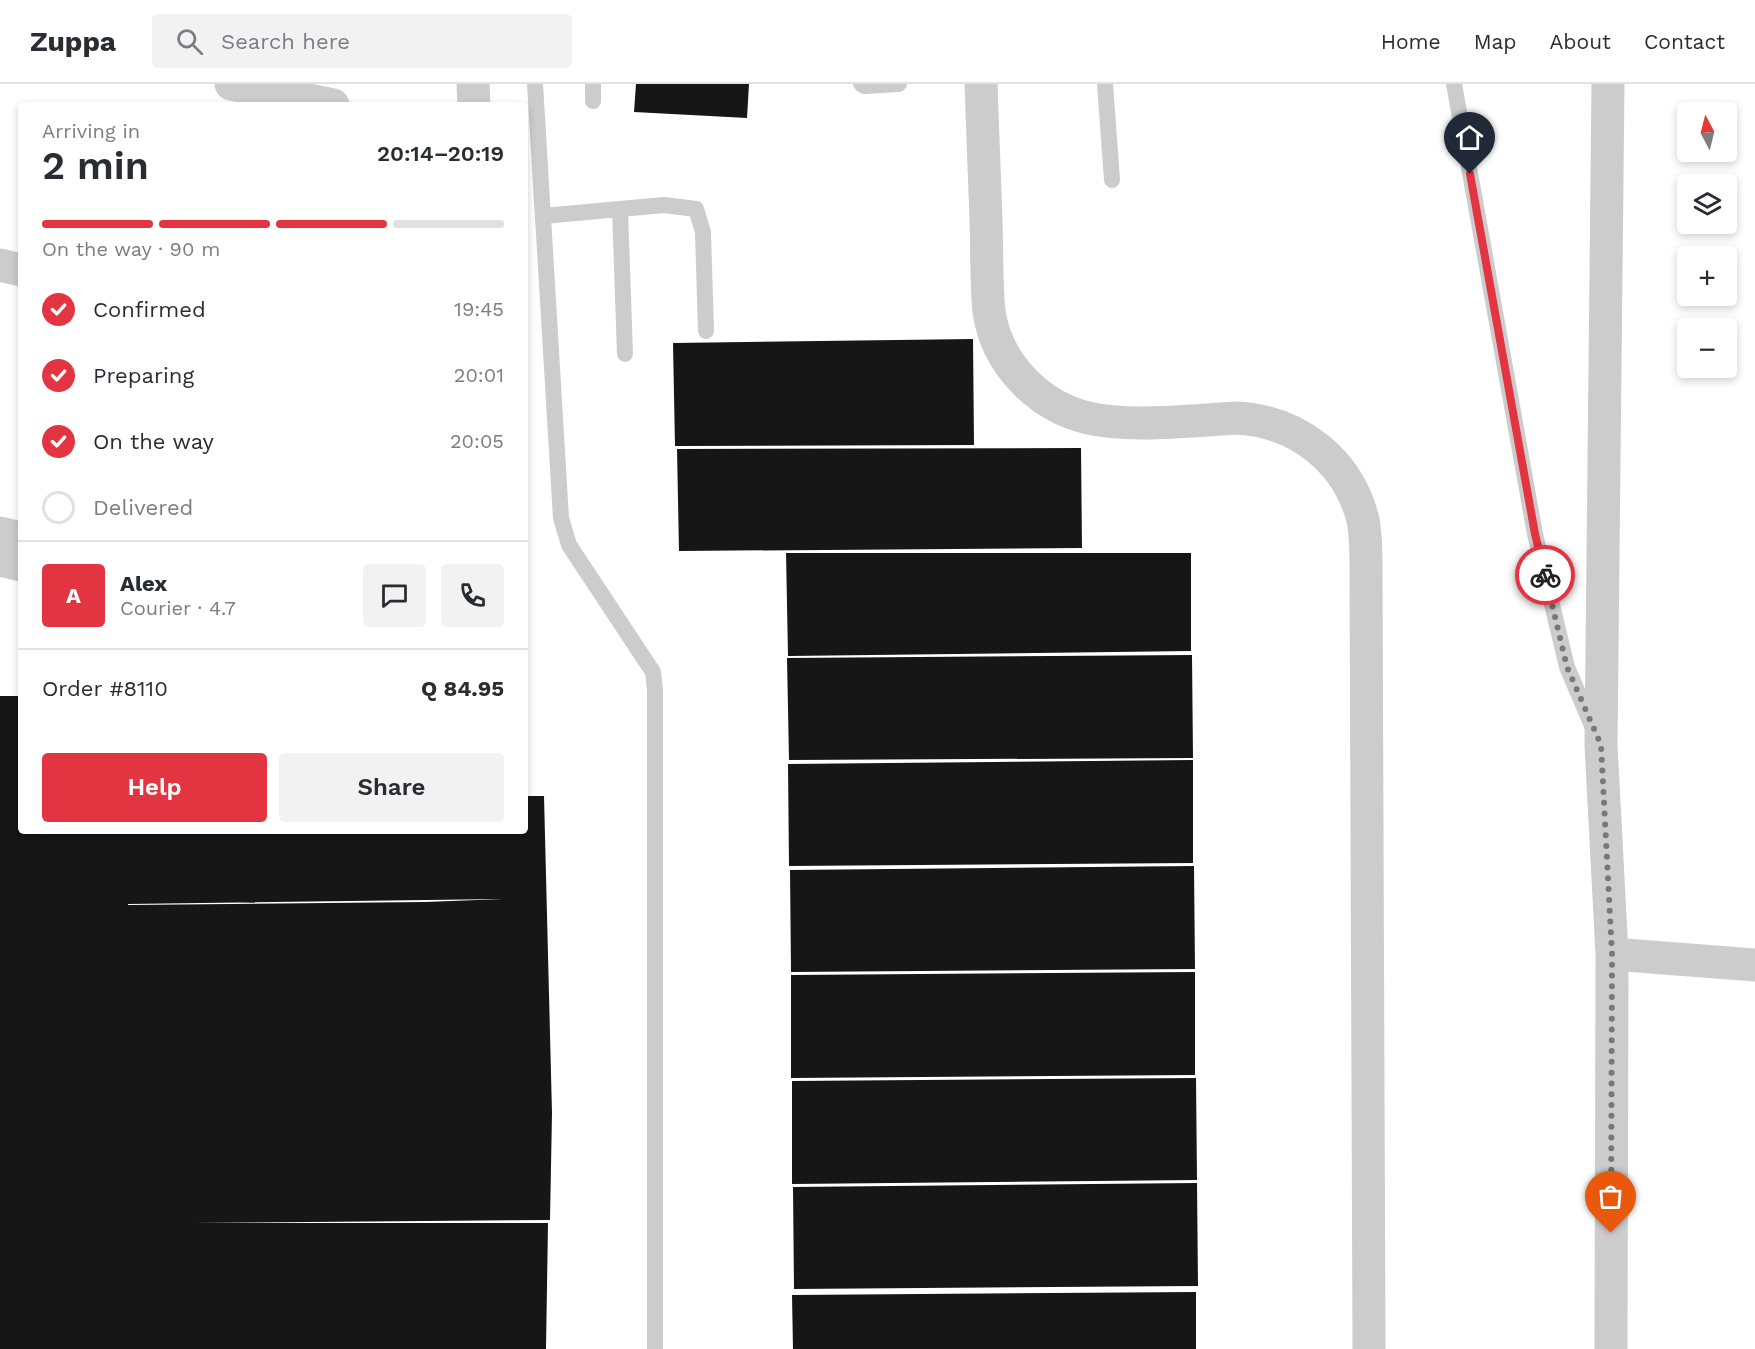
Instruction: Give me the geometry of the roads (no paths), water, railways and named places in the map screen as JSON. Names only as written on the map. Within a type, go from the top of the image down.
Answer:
[{"type":"street","points":[[231,84],[318,102]]},
{"type":"street","points":[[346,84],[347,102]]},
{"type":"street","points":[[473,84],[474,102]]},
{"type":"street","points":[[981,84],[990,313],[1002,351],[1018,376],[1046,399],[1064,410],[1089,418],[1125,421],[1238,418],[1255,419],[1285,428],[1323,450],[1353,491],[1359,508],[1363,522],[1366,578],[1370,1349]]},
{"type":"street","points":[[1608,84],[1601,745],[1612,954],[1611,1349]]},
{"type":"street","points":[[0,265],[18,269]]},
{"type":"street","points":[[0,533],[18,537]]},
{"type":"street","points":[[0,560],[18,564]]},
{"type":"street","points":[[1612,954],[1755,965]]},
{"type":"lane","points":[[535,84],[561,518],[569,545],[653,672],[655,1349]]},
{"type":"lane","points":[[861,84],[865,86],[899,84]]},
{"type":"lane","points":[[1105,84],[1112,180]]},
{"type":"lane","points":[[1454,84],[1535,534],[1567,667],[1601,745]]},
{"type":"lane","points":[[543,216],[664,205],[696,209],[703,232],[706,331]]},
{"type":"lane","points":[[620,209],[625,354]]}]
